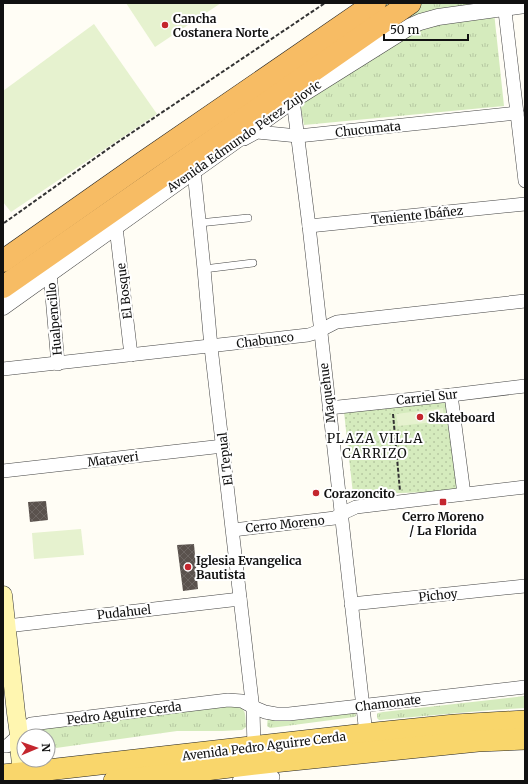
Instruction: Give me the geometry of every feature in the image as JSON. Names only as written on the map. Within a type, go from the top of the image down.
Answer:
[{"type":"highway","points":[[3,261],[375,3]]},
{"type":"highway","name":"Avenida Edmundo Pérez Zujovic","points":[[3,286],[410,3]]},
{"type":"main road","points":[[3,595],[16,713],[16,728]]},
{"type":"main road","name":"Avenida Pedro Aguirre Cerda","points":[[16,777],[42,771],[366,734],[462,724],[525,721]]},
{"type":"main road","name":"Avenida Pedro Aguirre Cerda","points":[[114,781],[273,773],[478,741],[525,739]]},
{"type":"main road","points":[[236,774],[254,747]]},
{"type":"street","name":"Avenida Edmundo Pérez Zujovic","points":[[3,307],[293,100],[411,26],[438,17],[505,6],[525,5]]},
{"type":"street","points":[[505,6],[519,107],[525,181]]},
{"type":"street","name":"Maquehue","points":[[293,100],[309,226],[366,734]]},
{"type":"street","name":"Chucumata","points":[[223,149],[257,132],[298,136],[519,107]]},
{"type":"street","name":"El Tepual","points":[[194,171],[211,346],[253,707],[254,747]]},
{"type":"street","name":"Teniente Ibáñez","points":[[309,226],[525,204]]},
{"type":"street","name":"El Bosque","points":[[116,227],[131,355]]},
{"type":"street","name":"Hualpencillo","points":[[50,273],[58,364]]},
{"type":"street","name":"Chabunco","points":[[3,370],[308,335],[314,334],[337,322],[525,301]]},
{"type":"street","name":"Carriel Sur","points":[[329,408],[525,386]]},
{"type":"street","points":[[451,395],[464,494]]},
{"type":"street","name":"Mataveri","points":[[3,472],[223,446]]},
{"type":"street","name":"Cerro Moreno","points":[[233,530],[332,519],[356,507],[525,487]]},
{"type":"street","name":"Pichoy","points":[[351,604],[525,586]]},
{"type":"street","name":"Pudahuel","points":[[7,626],[240,599]]},
{"type":"street","name":"Chamonate","points":[[253,707],[265,712],[289,714],[525,687]]},
{"type":"street","name":"Pedro Aguirre Cerda","points":[[28,728],[31,724],[228,700],[242,701],[253,707]]},
{"type":"lane","points":[[199,223],[248,218]]},
{"type":"lane","points":[[204,269],[253,263]]},
{"type":"path","points":[[4,223],[115,144],[325,3]]},
{"type":"path","points":[[392,401],[400,493],[399,502]]},
{"type":"green space","name":"Cancha Costanera Norte","points":[[126,3],[221,3],[155,47]]},
{"type":"green space","points":[[386,3],[493,3],[504,106],[304,125],[300,103],[273,83]]},
{"type":"green space","points":[[94,24],[157,114],[11,212],[3,202],[3,91]]},
{"type":"green space","name":"PLAZA VILLA CARRIZO","points":[[448,400],[458,491],[353,494],[344,412]]},
{"type":"green space","name":"Skateboard","points":[[443,408],[444,421],[398,426],[396,414]]},
{"type":"green space","points":[[81,529],[84,555],[34,559],[32,533]]},
{"type":"green space","points":[[525,696],[525,708],[379,720],[377,718],[378,713],[383,712]]},
{"type":"green space","points":[[229,705],[239,707],[244,711],[246,727],[242,730],[177,731],[56,748],[56,728],[44,728]]},
{"type":"green space","points":[[355,711],[356,716],[354,717],[270,728],[267,726],[268,716]]},
{"type":"building","points":[[46,501],[48,520],[30,522],[28,502]]},
{"type":"building","name":"Iglesia Evangelica Bautista","points":[[194,544],[198,589],[183,591],[177,545]]},
{"type":"place","name":"Cancha Costanera Norte","points":[[165,25]]},
{"type":"place","name":"Skateboard","points":[[420,417]]},
{"type":"place","name":"Corazoncito","points":[[316,493]]},
{"type":"place","name":"Cerro Moreno / La Florida","points":[[443,502]]},
{"type":"place","name":"Iglesia Evangelica Bautista","points":[[188,567]]},
{"type":"district","name":"PLAZA VILLA CARRIZO","points":[[375,446]]}]
